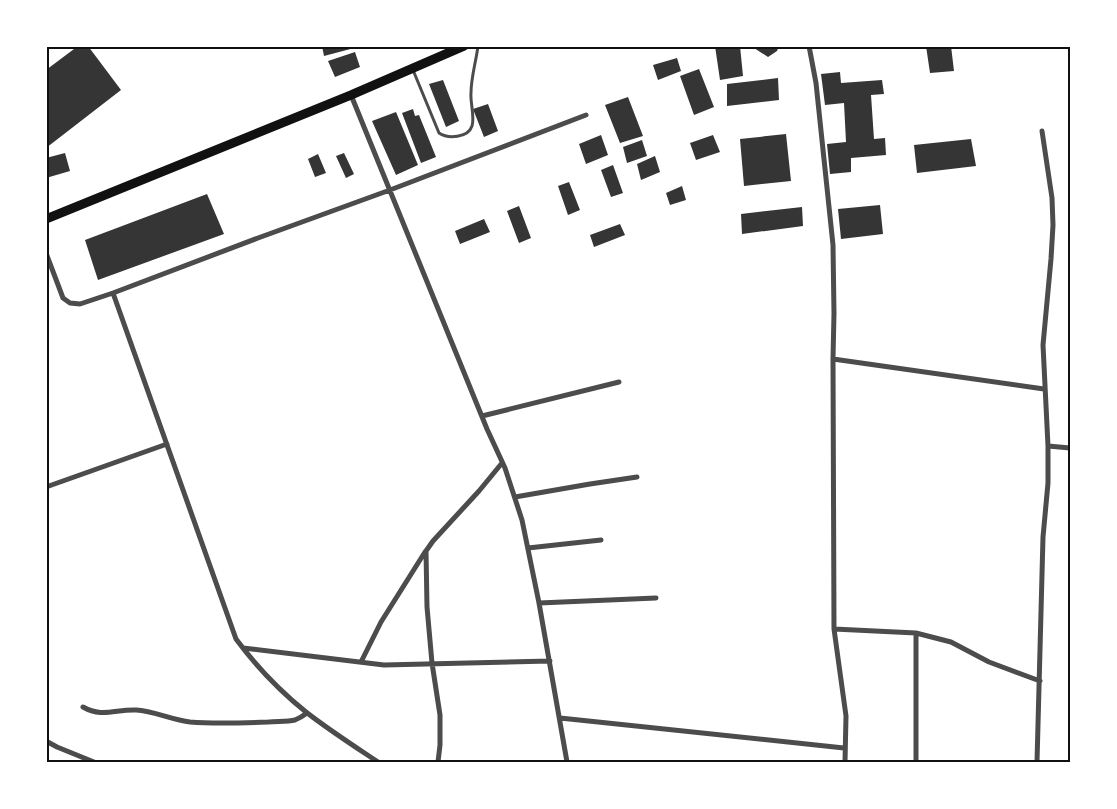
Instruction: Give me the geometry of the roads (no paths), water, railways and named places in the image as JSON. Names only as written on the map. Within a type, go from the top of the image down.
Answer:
[{"type":"highway","points":[[46,219],[351,95],[464,46]]},
{"type":"street","points":[[809,46],[816,83],[832,245],[834,629],[846,716],[845,762]]},
{"type":"street","points":[[351,95],[502,463],[522,520],[567,762]]},
{"type":"street","points":[[46,253],[63,298],[70,303],[80,304],[586,115]]},
{"type":"street","points":[[1037,762],[1043,537],[1048,483],[1042,345],[1053,225],[1052,198],[1042,131]]},
{"type":"street","points":[[113,293],[236,639],[250,659],[307,713],[378,762]]},
{"type":"street","points":[[832,359],[1044,389]]},
{"type":"street","points":[[482,416],[619,382]]},
{"type":"street","points":[[46,487],[167,444]]},
{"type":"street","points":[[1048,446],[1071,448]]},
{"type":"street","points":[[361,662],[381,622],[433,541],[502,463]]},
{"type":"street","points":[[514,497],[637,477]]},
{"type":"street","points":[[528,548],[601,540]]},
{"type":"street","points":[[426,551],[427,607],[440,715],[438,762]]},
{"type":"street","points":[[539,603],[656,598]]},
{"type":"street","points":[[834,629],[916,633],[951,642],[989,662],[1040,681]]},
{"type":"street","points":[[916,633],[916,762]]},
{"type":"street","points":[[243,648],[384,665],[550,661]]},
{"type":"street","points":[[83,707],[91,712],[101,713],[144,711],[189,722],[294,720],[307,713]]},
{"type":"street","points":[[560,718],[844,748]]},
{"type":"street","points":[[46,741],[94,762]]},
{"type":"lane","points":[[413,69],[439,133],[452,137],[465,133],[469,131],[472,124],[471,92],[478,46]]},
{"type":"lane","points":[[654,46],[660,46]]}]
